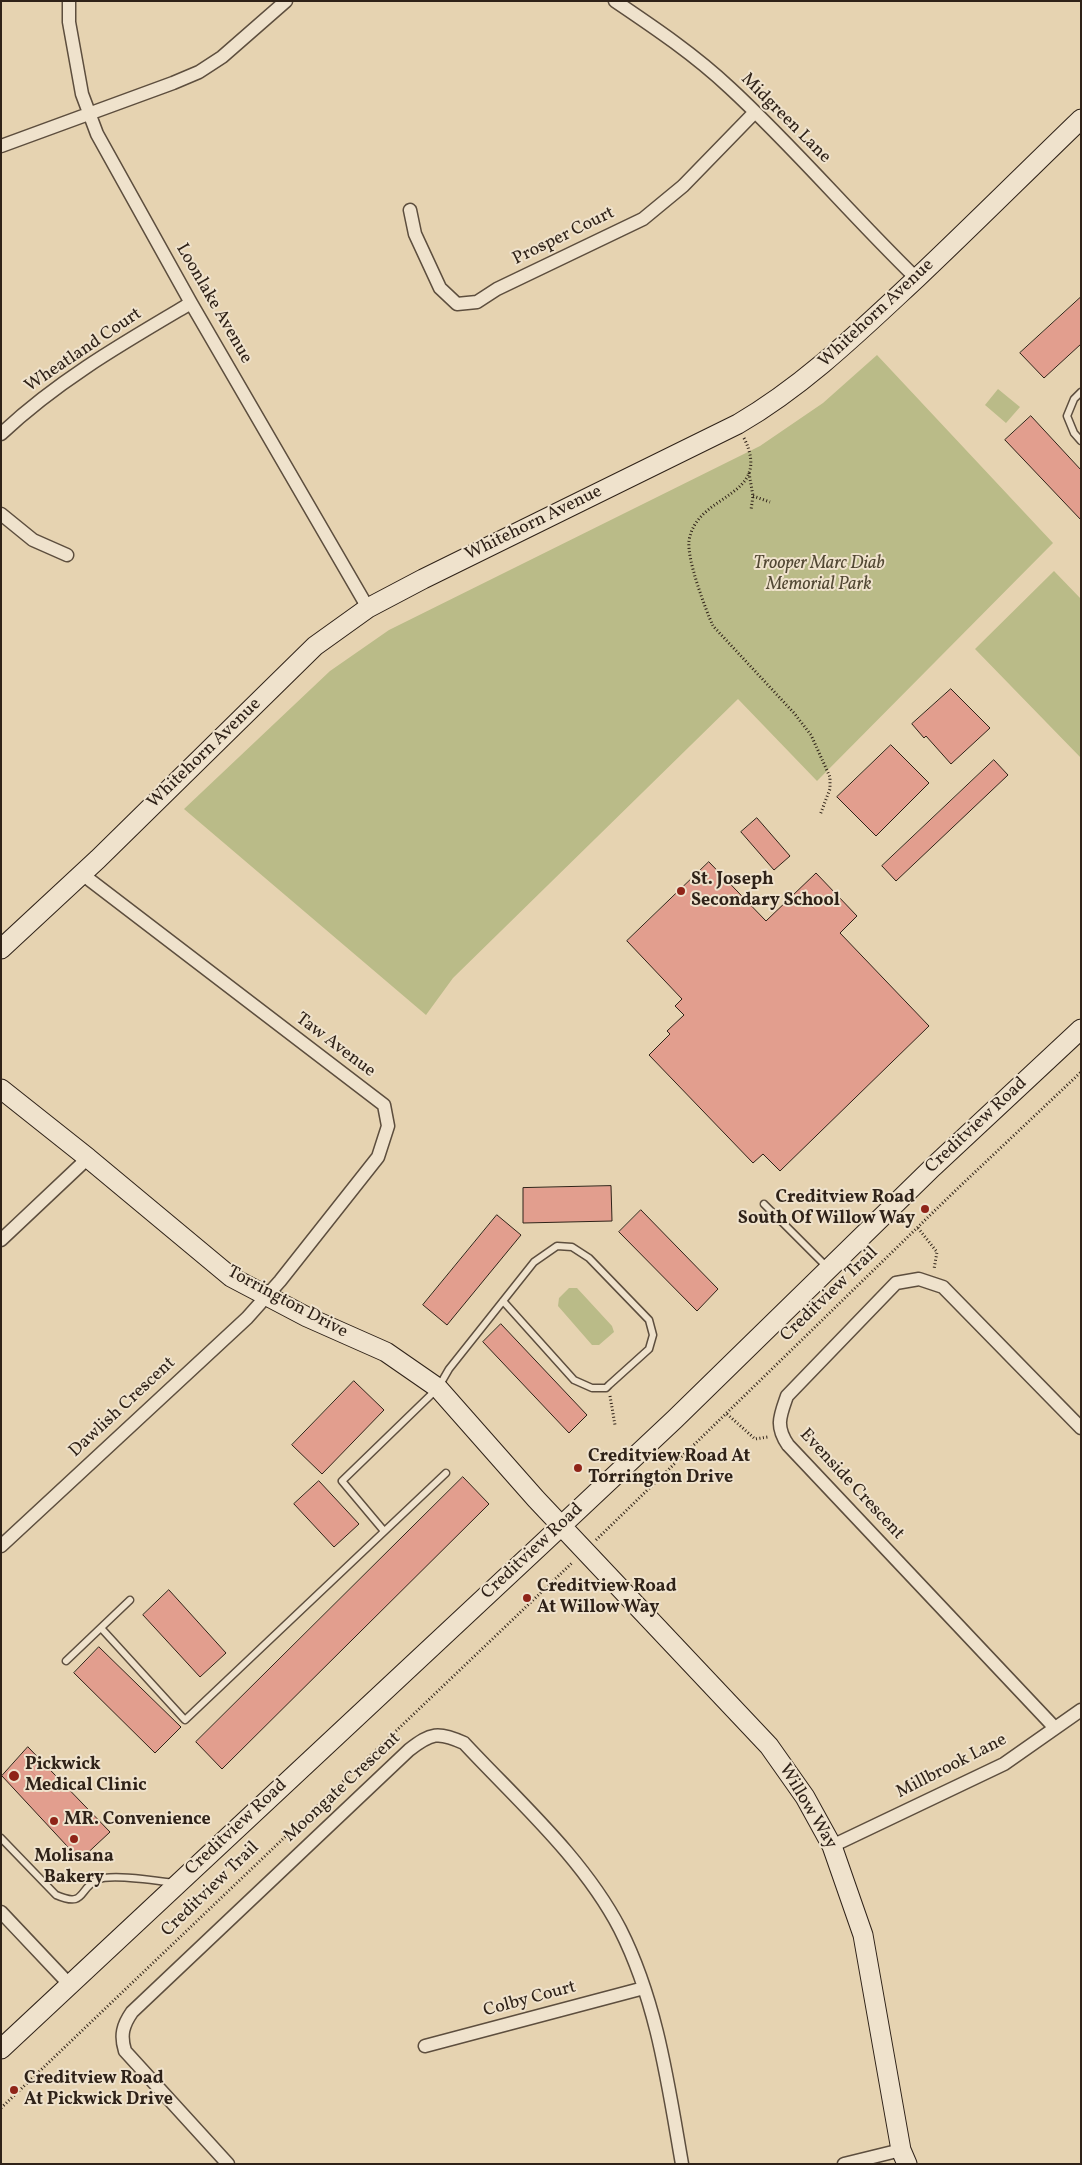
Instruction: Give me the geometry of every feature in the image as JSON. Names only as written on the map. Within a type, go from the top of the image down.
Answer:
[{"type":"street","name":"Loonlake Avenue","points":[[69,1],[69,22],[82,94],[97,134],[191,303],[368,608]]},
{"type":"street","points":[[1,146],[199,72],[222,57],[286,1]]},
{"type":"street","name":"Midgreen Lane","points":[[615,1],[670,39],[729,86],[916,278]]},
{"type":"street","name":"Prosper Court","points":[[410,210],[416,234],[440,288],[458,304],[477,302],[497,289],[643,219],[683,186],[755,112]]},
{"type":"street","name":"Whitehorn Avenue","points":[[1,948],[82,874],[315,646],[368,608],[422,579],[738,424],[768,407],[818,370],[1081,119]]},
{"type":"street","name":"Wheatland Court","points":[[1,434],[22,414],[70,376],[191,303]]},
{"type":"street","points":[[1,514],[33,540],[67,555]]},
{"type":"street","name":"Taw Avenue","points":[[82,874],[384,1105],[388,1126],[378,1157],[267,1295]]},
{"type":"street","name":"Creditview Road","points":[[1,2049],[562,1526],[933,1168],[1081,1029]]},
{"type":"street","name":"Torrington Drive","points":[[1,1089],[88,1158],[231,1277],[306,1317],[386,1352],[438,1388],[562,1526]]},
{"type":"street","points":[[1,1240],[88,1158]]},
{"type":"street","name":"Evenside Crescent","points":[[932,1282],[919,1279],[896,1283],[787,1396],[779,1418],[781,1435],[788,1446],[1056,1728]]},
{"type":"street","points":[[932,1282],[943,1287],[1081,1428]]},
{"type":"street","name":"Dawlish Crescent","points":[[1,1546],[247,1318],[267,1295]]},
{"type":"street","name":"Willow Way","points":[[562,1526],[769,1746],[805,1797],[832,1846],[863,1935],[904,2157]]},
{"type":"street","name":"Millbrook Lane","points":[[832,1846],[1004,1764],[1081,1710]]},
{"type":"street","name":"Moongate Crescent","points":[[228,2164],[125,2051],[122,2042],[125,2021],[132,2012],[401,1756],[424,1738],[437,1734],[449,1736],[464,1743],[560,1845],[579,1868],[620,1929],[644,1988],[661,2046],[682,2164]]},
{"type":"street","points":[[1,1912],[70,1984]]},
{"type":"street","name":"Colby Court","points":[[425,2046],[644,1988]]},
{"type":"street","points":[[844,2164],[904,2157]]},
{"type":"lane","points":[[1081,392],[1074,399],[1068,416],[1074,433],[1081,441]]},
{"type":"lane","points":[[764,1204],[829,1268]]},
{"type":"lane","points":[[384,1531],[342,1481],[438,1388],[449,1369],[503,1301],[534,1262],[557,1246],[572,1248],[589,1258],[649,1320],[653,1335],[648,1349],[606,1388],[592,1388],[574,1380],[503,1301]]},
{"type":"lane","points":[[101,1628],[185,1720],[446,1473]]},
{"type":"lane","points":[[66,1661],[130,1600]]},
{"type":"lane","points":[[1,1838],[56,1894],[73,1900],[82,1895],[97,1880],[110,1877],[178,1883]]},
{"type":"path","points":[[738,424],[752,454],[749,473],[753,496],[751,510]]},
{"type":"path","points":[[749,473],[742,485],[702,514],[693,528],[689,541],[689,555],[713,626],[794,713],[811,735],[830,777],[830,789],[820,815]]},
{"type":"path","points":[[753,496],[770,502]]},
{"type":"path","name":"Creditview Trail","points":[[599,1538],[956,1190],[1081,1072]]},
{"type":"path","points":[[918,1228],[937,1252],[932,1282]]},
{"type":"path","points":[[609,1385],[615,1425]]},
{"type":"path","points":[[727,1414],[754,1439],[781,1435]]},
{"type":"path","name":"Creditview Trail","points":[[1,2108],[569,1566]]},
{"type":"green space","name":"Trooper Marc Diab Memorial Park","points":[[877,355],[1053,543],[817,781],[738,699],[453,978],[426,1015],[184,809],[330,671],[389,630],[760,446],[823,403]]},
{"type":"green space","points":[[998,389],[1020,407],[1006,423],[985,405]]},
{"type":"green space","points":[[1054,571],[1081,599],[1081,758],[975,649]]},
{"type":"green space","points":[[569,1288],[577,1288],[612,1326],[614,1332],[599,1345],[592,1345],[558,1306],[559,1298]]},
{"type":"building","points":[[1081,297],[1081,344],[1044,378],[1020,353]]},
{"type":"building","points":[[1031,416],[1081,470],[1081,520],[1005,440]]},
{"type":"building","points":[[951,689],[990,728],[951,764],[926,736],[924,738],[912,724]]},
{"type":"building","points":[[891,745],[929,783],[876,836],[837,797]]},
{"type":"building","points":[[994,760],[1008,775],[896,881],[882,866]]},
{"type":"building","points":[[757,818],[790,856],[774,870],[741,832]]},
{"type":"building","points":[[709,862],[766,921],[816,873],[857,916],[840,933],[929,1026],[780,1171],[763,1154],[753,1163],[649,1055],[670,1034],[667,1031],[684,1015],[675,1006],[682,999],[627,941]]},
{"type":"building","points":[[611,1186],[612,1221],[523,1223],[523,1188]]},
{"type":"building","points":[[641,1210],[718,1289],[697,1311],[619,1232]]},
{"type":"building","points":[[497,1215],[521,1235],[447,1325],[423,1305]]},
{"type":"building","points":[[501,1324],[587,1415],[569,1433],[483,1342]]},
{"type":"building","points":[[354,1381],[384,1410],[322,1474],[292,1445]]},
{"type":"building","points":[[463,1477],[489,1504],[222,1769],[196,1742]]},
{"type":"building","points":[[319,1481],[359,1524],[334,1547],[294,1504]]},
{"type":"building","points":[[169,1590],[226,1653],[200,1677],[143,1615]]},
{"type":"building","points":[[99,1647],[181,1727],[155,1753],[74,1673]]},
{"type":"building","points":[[28,1747],[110,1832],[80,1860],[2,1776]]},
{"type":"place","name":"St. Joseph Secondary School","points":[[681,891]]},
{"type":"place","name":"Creditview Road South Of Willow Way","points":[[925,1209]]},
{"type":"place","name":"Creditview Road At Torrington Drive","points":[[578,1468]]},
{"type":"place","name":"Creditview Road At Willow Way","points":[[527,1598]]},
{"type":"place","name":"Pickwick Medical Clinic","points":[[14,1776]]},
{"type":"place","name":"MR. Convenience","points":[[54,1821]]},
{"type":"place","name":"Molisana Bakery","points":[[74,1839]]},
{"type":"place","name":"Creditview Road At Pickwick Drive","points":[[14,2090]]}]
